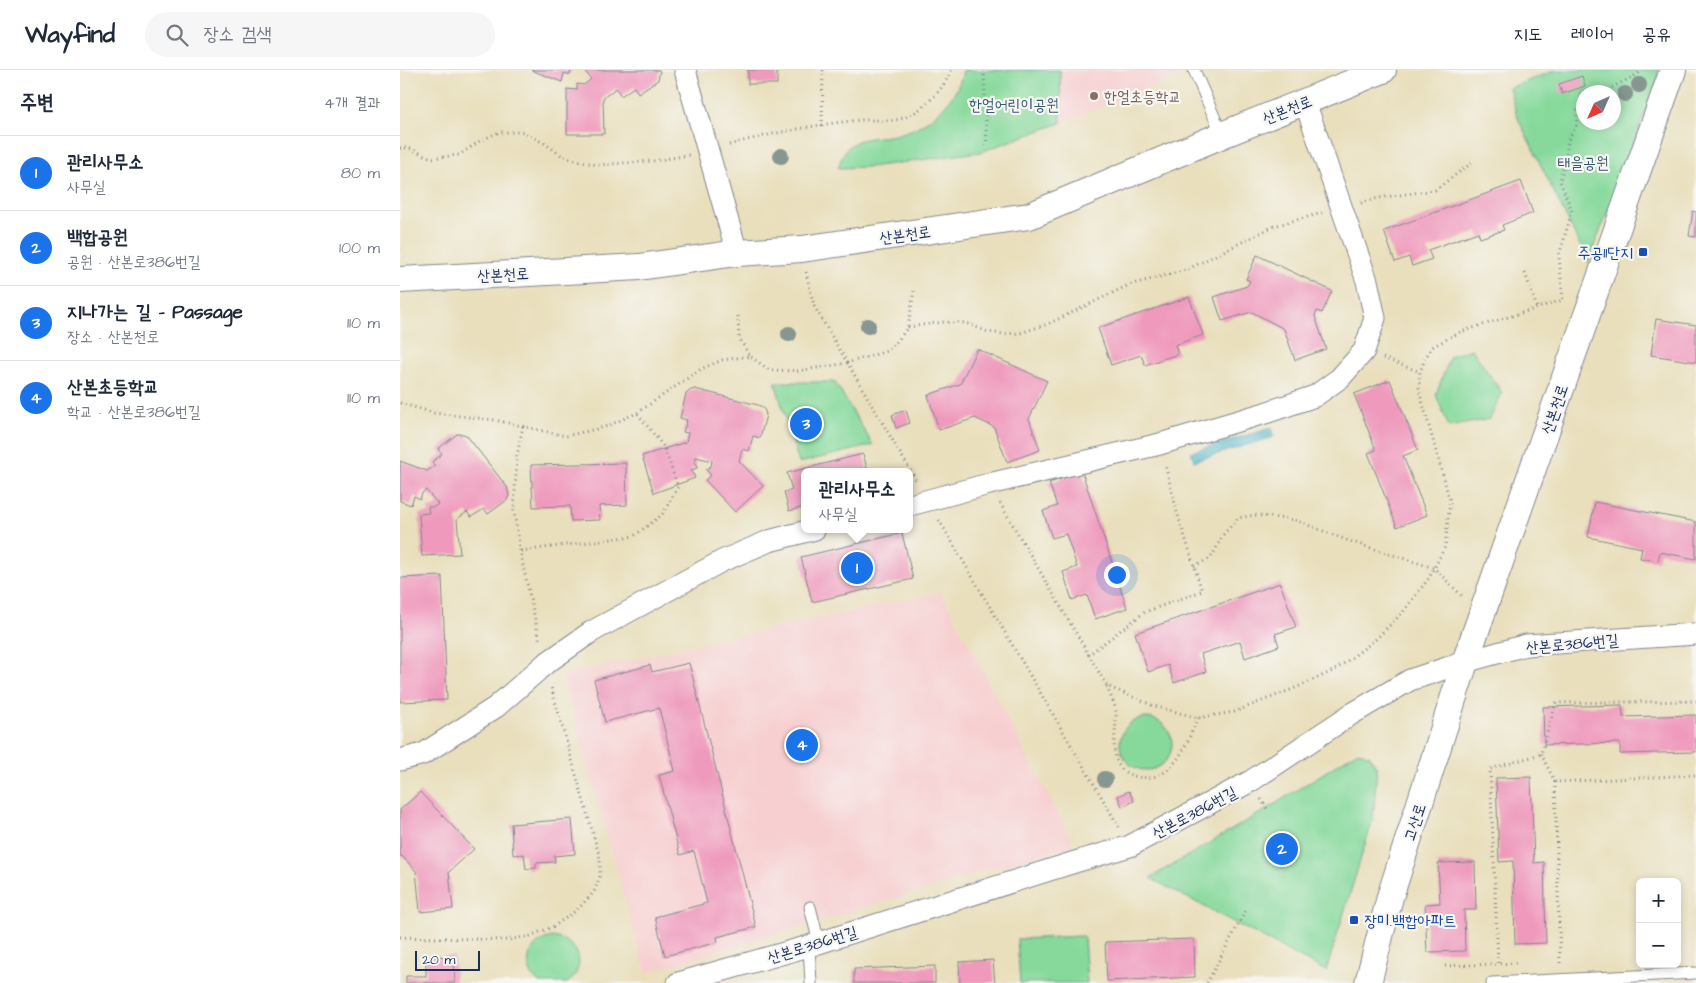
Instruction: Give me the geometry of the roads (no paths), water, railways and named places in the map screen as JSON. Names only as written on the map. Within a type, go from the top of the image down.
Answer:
[{"type":"street","points":[[685,70],[737,253]]},
{"type":"street","name":"산본천로","points":[[400,280],[639,267],[737,253],[802,249],[1029,216],[1383,70]]},
{"type":"street","name":"산본천로","points":[[1465,662],[1673,70]]},
{"type":"street","points":[[919,503],[989,484],[1160,444],[1265,413],[1315,396],[1340,378],[1364,351],[1375,318],[1367,281],[1305,102]]},
{"type":"street","points":[[400,760],[423,754],[496,707],[545,664],[591,632],[722,561],[769,541],[801,533]]},
{"type":"street","name":"산본로386번길","points":[[678,983],[814,945],[1130,846],[1251,781],[1350,715],[1410,680],[1465,662],[1526,646],[1696,634]]},
{"type":"street","name":"고산로","points":[[1368,983],[1390,897],[1465,662]]},
{"type":"lane","points":[[1194,70],[1222,135]]},
{"type":"lane","points":[[810,907],[814,945],[811,983]]},
{"type":"lane","points":[[1492,983],[1696,973]]},
{"type":"water","points":[[1271,428],[1274,437],[1194,461],[1191,452]]},
{"type":"place","name":"한얼초등학교","points":[[1094,96]]},
{"type":"place","name":"주공11단지","points":[[1643,252]]},
{"type":"place","name":"지나가는 길 - Passage","points":[[806,424]]},
{"type":"place","name":"관리사무소","points":[[857,568]]},
{"type":"place","name":"산본초등학교","points":[[802,745]]},
{"type":"place","name":"백합공원","points":[[1282,849]]},
{"type":"place","name":"장미.백합아파트","points":[[1354,920]]},
{"type":"park label","name":"한얼어린이공원","points":[[1014,104]]},
{"type":"park label","name":"태을공원","points":[[1583,162]]}]
